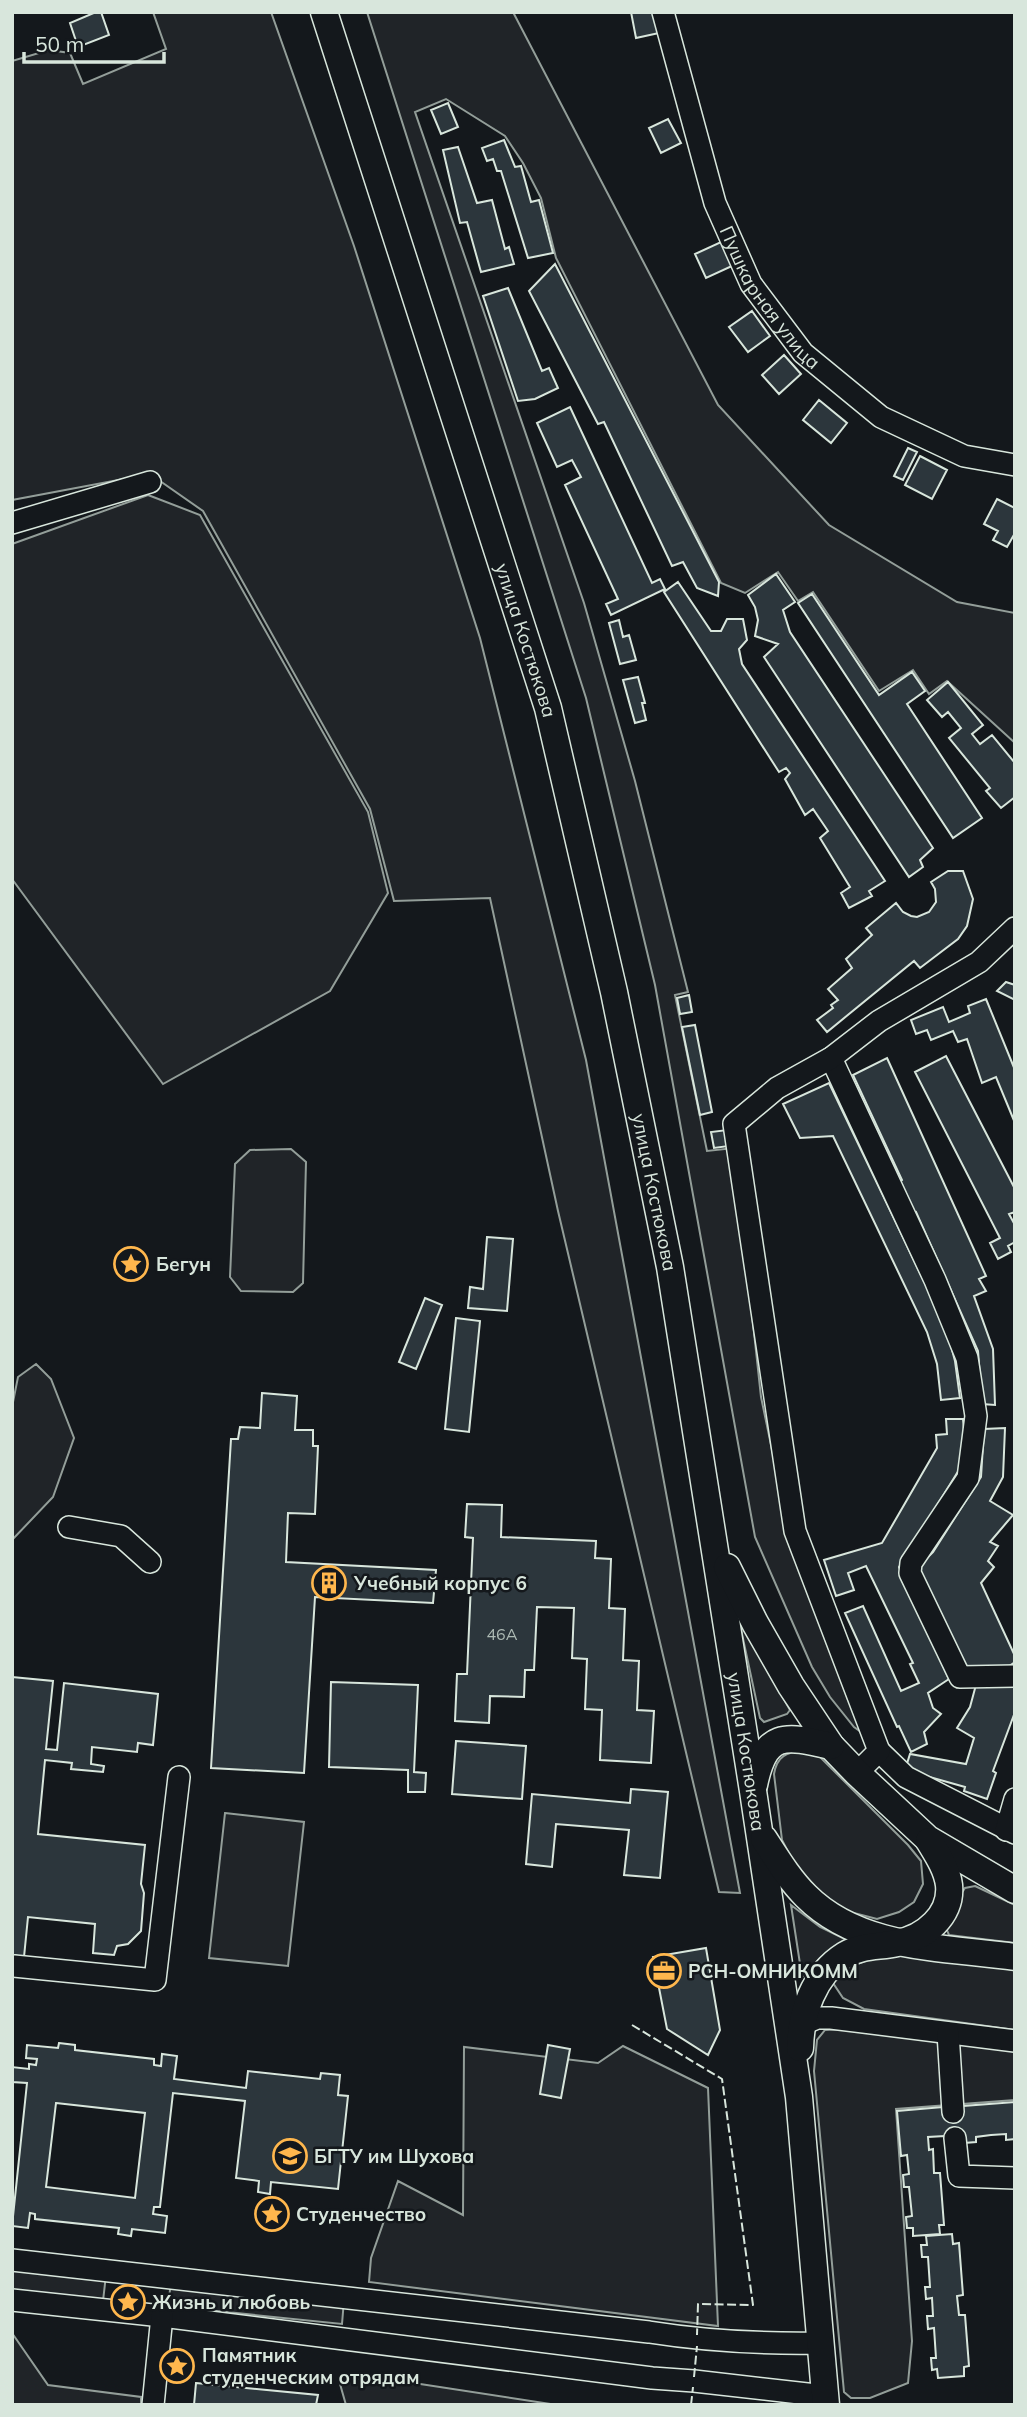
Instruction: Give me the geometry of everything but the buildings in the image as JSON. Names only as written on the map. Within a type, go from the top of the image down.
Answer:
[{"type":"main road","name":"улица Костюкова","points":[[324,12],[548,708],[614,992],[670,1268],[753,1791],[799,2097],[826,2400]]},
{"type":"main road","points":[[715,1541],[755,1623],[791,1686],[831,1745],[928,1839],[1015,1890]]},
{"type":"main road","points":[[753,1791],[759,1761],[770,1746],[786,1739],[831,1745]]},
{"type":"main road","points":[[759,1832],[790,1877],[824,1912],[867,1933],[899,1943],[1015,1957]]},
{"type":"main road","points":[[799,2097],[803,2024],[807,2004],[818,1980],[844,1956],[864,1947],[899,1943],[928,1931],[945,1911],[949,1886],[943,1864],[928,1839]]},
{"type":"street","name":"Пушкарная улица","points":[[663,12],[715,203],[751,284],[803,354],[881,417],[964,456],[1013,467]]},
{"type":"street","points":[[12,523],[150,482]]},
{"type":"street","points":[[1015,928],[979,962],[879,1021],[831,1058],[777,1088],[734,1124],[795,1531],[879,1751],[906,1777],[1010,1832],[1015,1799]]},
{"type":"street","points":[[831,1058],[935,1279],[967,1358],[976,1416],[968,1478],[911,1563],[910,1573],[960,1677],[1015,1676]]},
{"type":"street","points":[[69,1527],[121,1536],[150,1562]]},
{"type":"street","points":[[857,1773],[879,1751]]},
{"type":"street","points":[[14,1966],[155,1980],[179,1777]]},
{"type":"street","points":[[818,1980],[822,1997],[832,2010],[846,2020]]},
{"type":"street","points":[[803,2024],[817,2018],[846,2020],[1015,2041]]},
{"type":"street","points":[[948,2033],[953,2112]]},
{"type":"street","points":[[955,2138],[959,2176],[1015,2178]]},
{"type":"street","points":[[12,2260],[649,2332],[697,2340],[758,2344],[821,2343]]},
{"type":"street","points":[[12,2300],[162,2316],[638,2377],[694,2381],[826,2400]]},
{"type":"street","points":[[153,2405],[162,2316]]},
{"type":"shaded area","points":[[153,12],[271,12],[354,246],[480,638],[586,1060],[740,1893],[719,1892],[558,1211],[490,898],[394,901],[370,809],[203,511],[150,474],[12,500],[12,61],[49,50],[70,53],[83,84],[166,49]]},
{"type":"shaded area","points":[[367,12],[513,12],[718,405],[829,525],[957,602],[1015,613],[1015,743],[947,681],[929,694],[913,670],[879,691],[813,592],[798,601],[778,572],[745,593],[721,583],[556,258],[541,198],[523,163],[505,136],[446,99],[415,112],[584,603],[635,781],[688,992],[675,995],[707,1151],[734,1148],[761,1397],[789,1531],[864,1734],[854,1727],[830,1697],[812,1667],[755,1537],[655,985],[586,698]]},
{"type":"shaded area","points":[[148,495],[200,515],[368,812],[388,893],[330,991],[163,1084],[12,879],[12,544]]},
{"type":"shaded area","points":[[291,1149],[306,1162],[303,1283],[293,1292],[241,1291],[230,1277],[235,1164],[250,1150]]},
{"type":"shaded area","points":[[36,1364],[51,1379],[74,1438],[53,1497],[12,1540],[12,1407],[18,1377]]},
{"type":"shaded area","points":[[739,1620],[790,1710],[787,1714],[764,1722],[760,1718]]},
{"type":"shaded area","points":[[804,1749],[820,1757],[921,1861],[923,1884],[914,1902],[899,1912],[877,1919],[850,1912],[831,1902],[797,1869],[782,1840],[774,1774],[780,1759]]},
{"type":"shaded area","points":[[225,1813],[304,1822],[288,1966],[209,1958]]},
{"type":"shaded area","points":[[975,1886],[1015,1905],[1015,1943],[949,1935],[946,1928],[961,1894],[965,1888]]},
{"type":"shaded area","points":[[791,1905],[820,1927],[849,1941],[820,1958],[802,1977]]},
{"type":"shaded area","points":[[885,1955],[908,1955],[1015,1970],[1015,2030],[864,2009],[843,1998],[833,1983],[838,1977],[856,1965]]},
{"type":"shaded area","points":[[846,2029],[1015,2049],[1015,2100],[896,2109],[912,2341],[908,2383],[870,2398],[851,2398],[844,2392],[814,2071],[817,2040],[825,2030]]},
{"type":"shaded area","points":[[623,2046],[708,2088],[718,2326],[369,2282],[371,2258],[398,2181],[463,2215],[464,2047],[598,2063]]},
{"type":"shaded area","points":[[12,2265],[106,2275],[103,2301],[12,2290]]},
{"type":"shaded area","points":[[171,2282],[344,2300],[342,2324],[168,2306]]},
{"type":"shaded area","points":[[12,2333],[48,2385],[141,2397],[141,2405],[12,2405]]},
{"type":"shaded area","points":[[368,2376],[557,2405],[346,2405],[340,2384]]},
{"type":"fence","points":[[632,2025],[722,2079],[753,2305],[698,2304],[697,2335]]},
{"type":"fence","points":[[694,2377],[697,2346]]},
{"type":"fence","points":[[691,2405],[693,2387]]},
{"type":"place","name":"Бегун","points":[[131,1264]]},
{"type":"place","name":"Учебный корпус 6","points":[[329,1583]]},
{"type":"place","name":"РСН-ОМНИКОММ","points":[[664,1971]]},
{"type":"place","name":"БГТУ им Шухова","points":[[290,2156]]},
{"type":"place","name":"Студенчество","points":[[272,2214]]},
{"type":"place","name":"Жизнь и любовь","points":[[128,2302]]},
{"type":"place","name":"Памятник студенческим отрядам","points":[[177,2366]]}]
